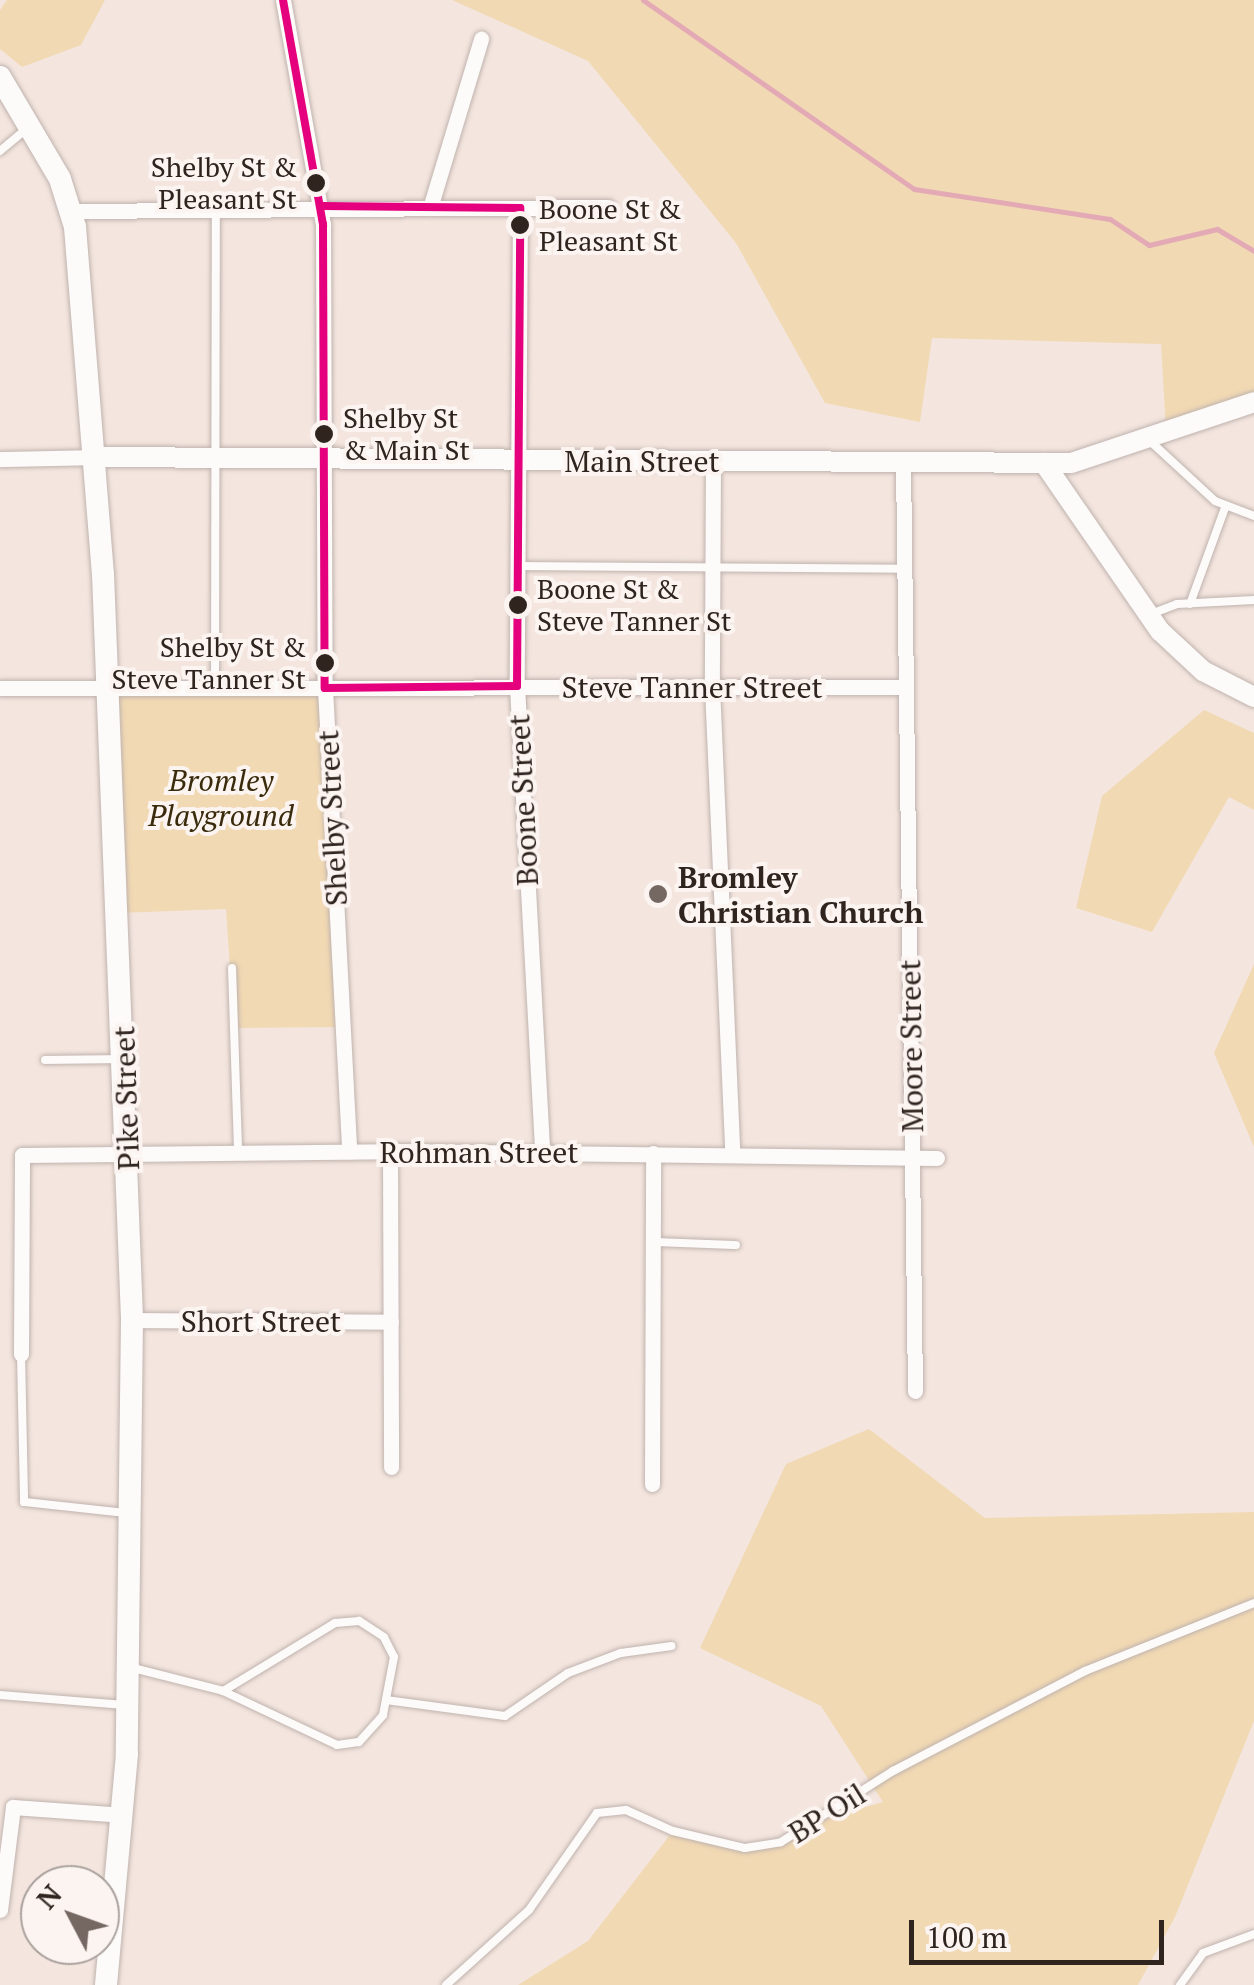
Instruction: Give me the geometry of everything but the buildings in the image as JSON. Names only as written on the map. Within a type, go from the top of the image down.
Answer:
[{"type":"main road","points":[[0,76],[30,126],[71,212]]},
{"type":"main road","name":"Pike Street","points":[[71,212],[108,686],[129,1150],[132,1514],[128,1705],[124,1815],[106,1985]]},
{"type":"street","name":"Shelby Street","points":[[284,4],[322,206],[326,688],[349,1151]]},
{"type":"street","points":[[430,208],[481,39]]},
{"type":"street","points":[[71,212],[216,206],[608,207]]},
{"type":"street","name":"Boone Street","points":[[520,208],[517,686],[542,1152]]},
{"type":"street","name":"Main Street","points":[[0,459],[1044,463],[1092,459],[1195,417],[1254,402]]},
{"type":"street","points":[[713,461],[712,687],[732,1153]]},
{"type":"street","name":"Moore Street","points":[[903,462],[915,1390]]},
{"type":"street","points":[[1044,463],[1148,616],[1203,670],[1254,696]]},
{"type":"street","name":"Steve Tanner Street","points":[[0,688],[905,687]]},
{"type":"street","name":"Rohman Street","points":[[21,1354],[22,1155],[129,1150],[936,1158]]},
{"type":"street","points":[[390,1151],[392,1467]]},
{"type":"street","points":[[652,1484],[653,1153]]},
{"type":"street","name":"Short Street","points":[[132,1320],[390,1322]]},
{"type":"street","points":[[0,1910],[14,1806],[124,1815]]},
{"type":"lane","points":[[0,151],[30,126]]},
{"type":"lane","points":[[215,687],[216,206]]},
{"type":"lane","points":[[1148,439],[1226,508],[1254,516]]},
{"type":"lane","points":[[1190,604],[1226,508]]},
{"type":"lane","points":[[518,566],[904,569]]},
{"type":"lane","points":[[1148,616],[1190,604],[1254,600]]},
{"type":"lane","points":[[232,968],[238,1151]]},
{"type":"lane","points":[[46,1060],[125,1059]]},
{"type":"lane","points":[[653,1242],[736,1246]]},
{"type":"lane","points":[[21,1354],[24,1502],[132,1514]]},
{"type":"lane","name":"BP Oil","points":[[446,1985],[529,1910],[597,1813],[626,1810],[673,1831],[745,1848],[782,1842],[893,1771],[1085,1671],[1254,1604]]},
{"type":"lane","points":[[128,1667],[222,1691],[337,1745],[359,1742],[374,1729],[386,1700],[394,1657],[384,1637],[358,1621],[311,1632],[222,1691]]},
{"type":"lane","points":[[386,1700],[505,1716],[568,1672],[621,1653],[672,1646]]},
{"type":"lane","points":[[0,1694],[128,1705]]},
{"type":"lane","points":[[1180,1985],[1204,1952],[1254,1934]]},
{"type":"green space","points":[[7,0],[105,0],[81,45],[22,67],[0,49],[0,10]]},
{"type":"green space","points":[[452,0],[1254,0],[1254,404],[1166,430],[1161,344],[932,338],[920,422],[825,403],[736,243],[588,61]]},
{"type":"green space","name":"Bromley Playground","points":[[108,687],[325,688],[343,1027],[234,1028],[226,909],[118,913]]},
{"type":"green space","points":[[1204,710],[1254,733],[1254,810],[1229,797],[1152,932],[1076,908],[1102,796]]},
{"type":"green space","points":[[1254,964],[1254,1147],[1214,1053]]},
{"type":"green space","points":[[869,1429],[985,1518],[1254,1512],[1254,1721],[1175,1917],[1138,1985],[518,1985],[588,1941],[673,1831],[761,1848],[819,1820],[883,1802],[821,1706],[700,1648],[786,1464]]},
{"type":"waterway","points":[[643,0],[914,189],[1110,219],[1149,245],[1217,229],[1254,251]]},
{"type":"transit line","points":[[283,0],[323,224],[325,688],[517,686],[520,208],[322,206]]},
{"type":"place","name":"Shelby St & Pleasant St","points":[[316,183]]},
{"type":"place","name":"Boone St & Pleasant St","points":[[520,225]]},
{"type":"place","name":"Shelby St & Main St","points":[[324,434]]},
{"type":"place","name":"Boone St & Steve Tanner St","points":[[518,605]]},
{"type":"place","name":"Shelby St & Steve Tanner St","points":[[325,663]]},
{"type":"place","name":"Bromley Christian Church","points":[[658,894]]}]
